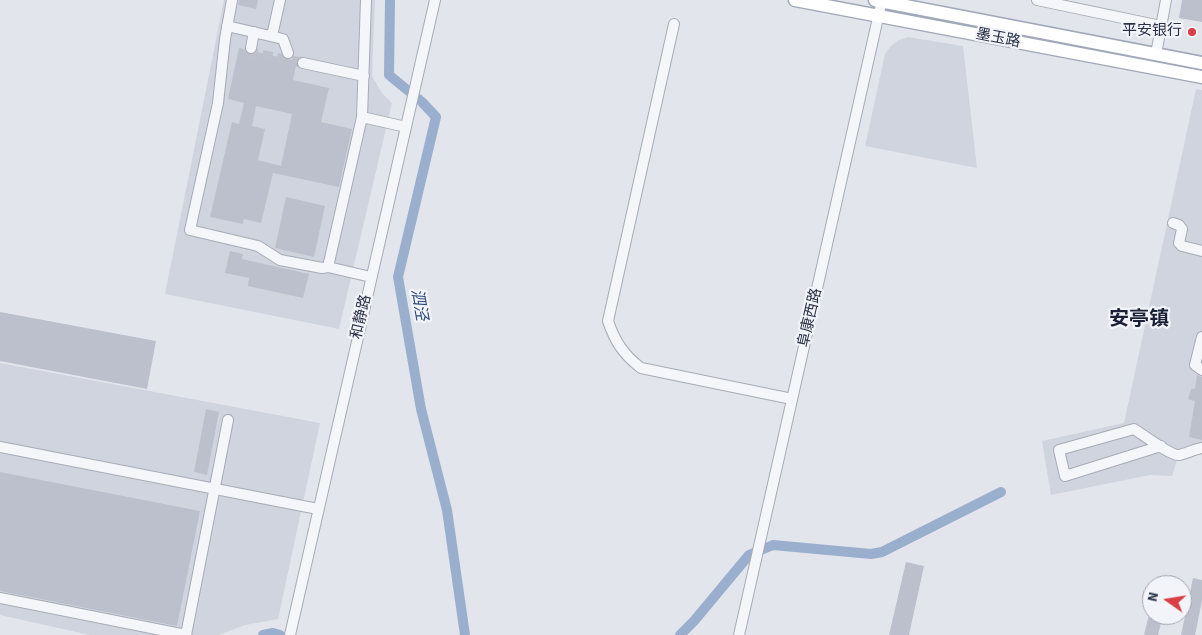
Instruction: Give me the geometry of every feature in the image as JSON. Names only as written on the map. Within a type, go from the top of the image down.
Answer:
[{"type":"main road","name":"墨玉路","points":[[795,0],[1202,77]]},
{"type":"main road","name":"墨玉路","points":[[880,0],[1202,63]]},
{"type":"street","points":[[232,0],[218,103],[190,230],[258,246],[280,260],[372,276]]},
{"type":"street","points":[[272,36],[280,0]]},
{"type":"street","points":[[328,267],[362,117],[366,0]]},
{"type":"street","name":"和静路","points":[[290,635],[435,0]]},
{"type":"street","name":"阜康西路","points":[[738,635],[879,15],[880,0]]},
{"type":"street","points":[[1037,0],[1161,26]]},
{"type":"street","points":[[1156,54],[1166,0]]},
{"type":"street","points":[[674,24],[608,321],[614,338],[629,359],[642,368],[792,399]]},
{"type":"street","points":[[227,26],[283,39],[288,53]]},
{"type":"street","points":[[251,48],[254,32]]},
{"type":"street","points":[[303,64],[364,76]]},
{"type":"street","points":[[362,117],[406,127]]},
{"type":"street","points":[[1172,223],[1179,225],[1182,229],[1179,243],[1182,246],[1202,251]]},
{"type":"street","points":[[1202,337],[1194,366],[1202,370]]},
{"type":"street","points":[[0,598],[186,635],[228,420]]},
{"type":"street","points":[[1161,446],[1065,476],[1058,450],[1134,429],[1161,446],[1171,454],[1179,455],[1202,448]]},
{"type":"street","points":[[0,446],[318,509]]},
{"type":"shaded area","points":[[224,0],[375,0],[372,76],[382,93],[392,103],[339,329],[165,294]]},
{"type":"shaded area","points":[[908,37],[963,46],[977,168],[865,146],[885,54],[899,40]]},
{"type":"shaded area","points":[[1196,89],[1202,90],[1202,455],[1180,451],[1172,476],[1150,475],[1051,495],[1042,441],[1124,423]]},
{"type":"shaded area","points":[[0,363],[320,423],[278,619],[245,625],[219,635],[90,635],[0,615]]},
{"type":"building","points":[[239,0],[258,0],[256,9],[238,5]]},
{"type":"building","points":[[1182,0],[1202,0],[1202,22],[1179,18]]},
{"type":"building","points":[[239,48],[244,49],[249,55],[257,52],[297,61],[293,80],[329,88],[321,122],[352,129],[339,187],[273,173],[261,223],[244,219],[243,224],[210,217],[232,122],[239,124],[244,103],[228,99]],"holes":[[[256,106],[292,114],[281,166],[258,160],[265,129],[252,126]]]},
{"type":"building","points":[[286,197],[325,206],[314,257],[275,248]]},
{"type":"building","points":[[230,251],[243,254],[242,259],[309,274],[303,298],[248,286],[249,278],[225,273]]},
{"type":"building","points":[[0,312],[156,341],[147,389],[0,361]]},
{"type":"building","points":[[1197,375],[1202,377],[1202,440],[1189,437],[1195,401],[1188,399],[1191,389],[1195,388]]},
{"type":"building","points":[[206,409],[219,412],[207,475],[194,472]]},
{"type":"building","points":[[0,472],[200,511],[177,626],[0,591]]},
{"type":"building","points":[[906,562],[924,566],[909,635],[889,635]]},
{"type":"building","points":[[1193,578],[1202,580],[1202,601],[1195,635],[1181,635],[1183,625],[1192,625]]},
{"type":"building","points":[[1146,625],[1160,625],[1158,635],[1144,635]]},
{"type":"waterway","name":"泗泾","points":[[390,0],[389,75],[422,102],[436,117],[398,277],[421,409],[447,510],[465,635]]},
{"type":"waterway","points":[[680,635],[749,555],[773,545],[871,554],[882,552],[1001,492]]},
{"type":"waterway","points":[[263,635],[273,633],[280,635]]},
{"type":"tunnel","points":[[251,48],[253,53],[303,63]]},
{"type":"place","name":"平安银行","points":[[1192,32]]},
{"type":"district","name":"安亭镇","points":[[1139,321]]}]
